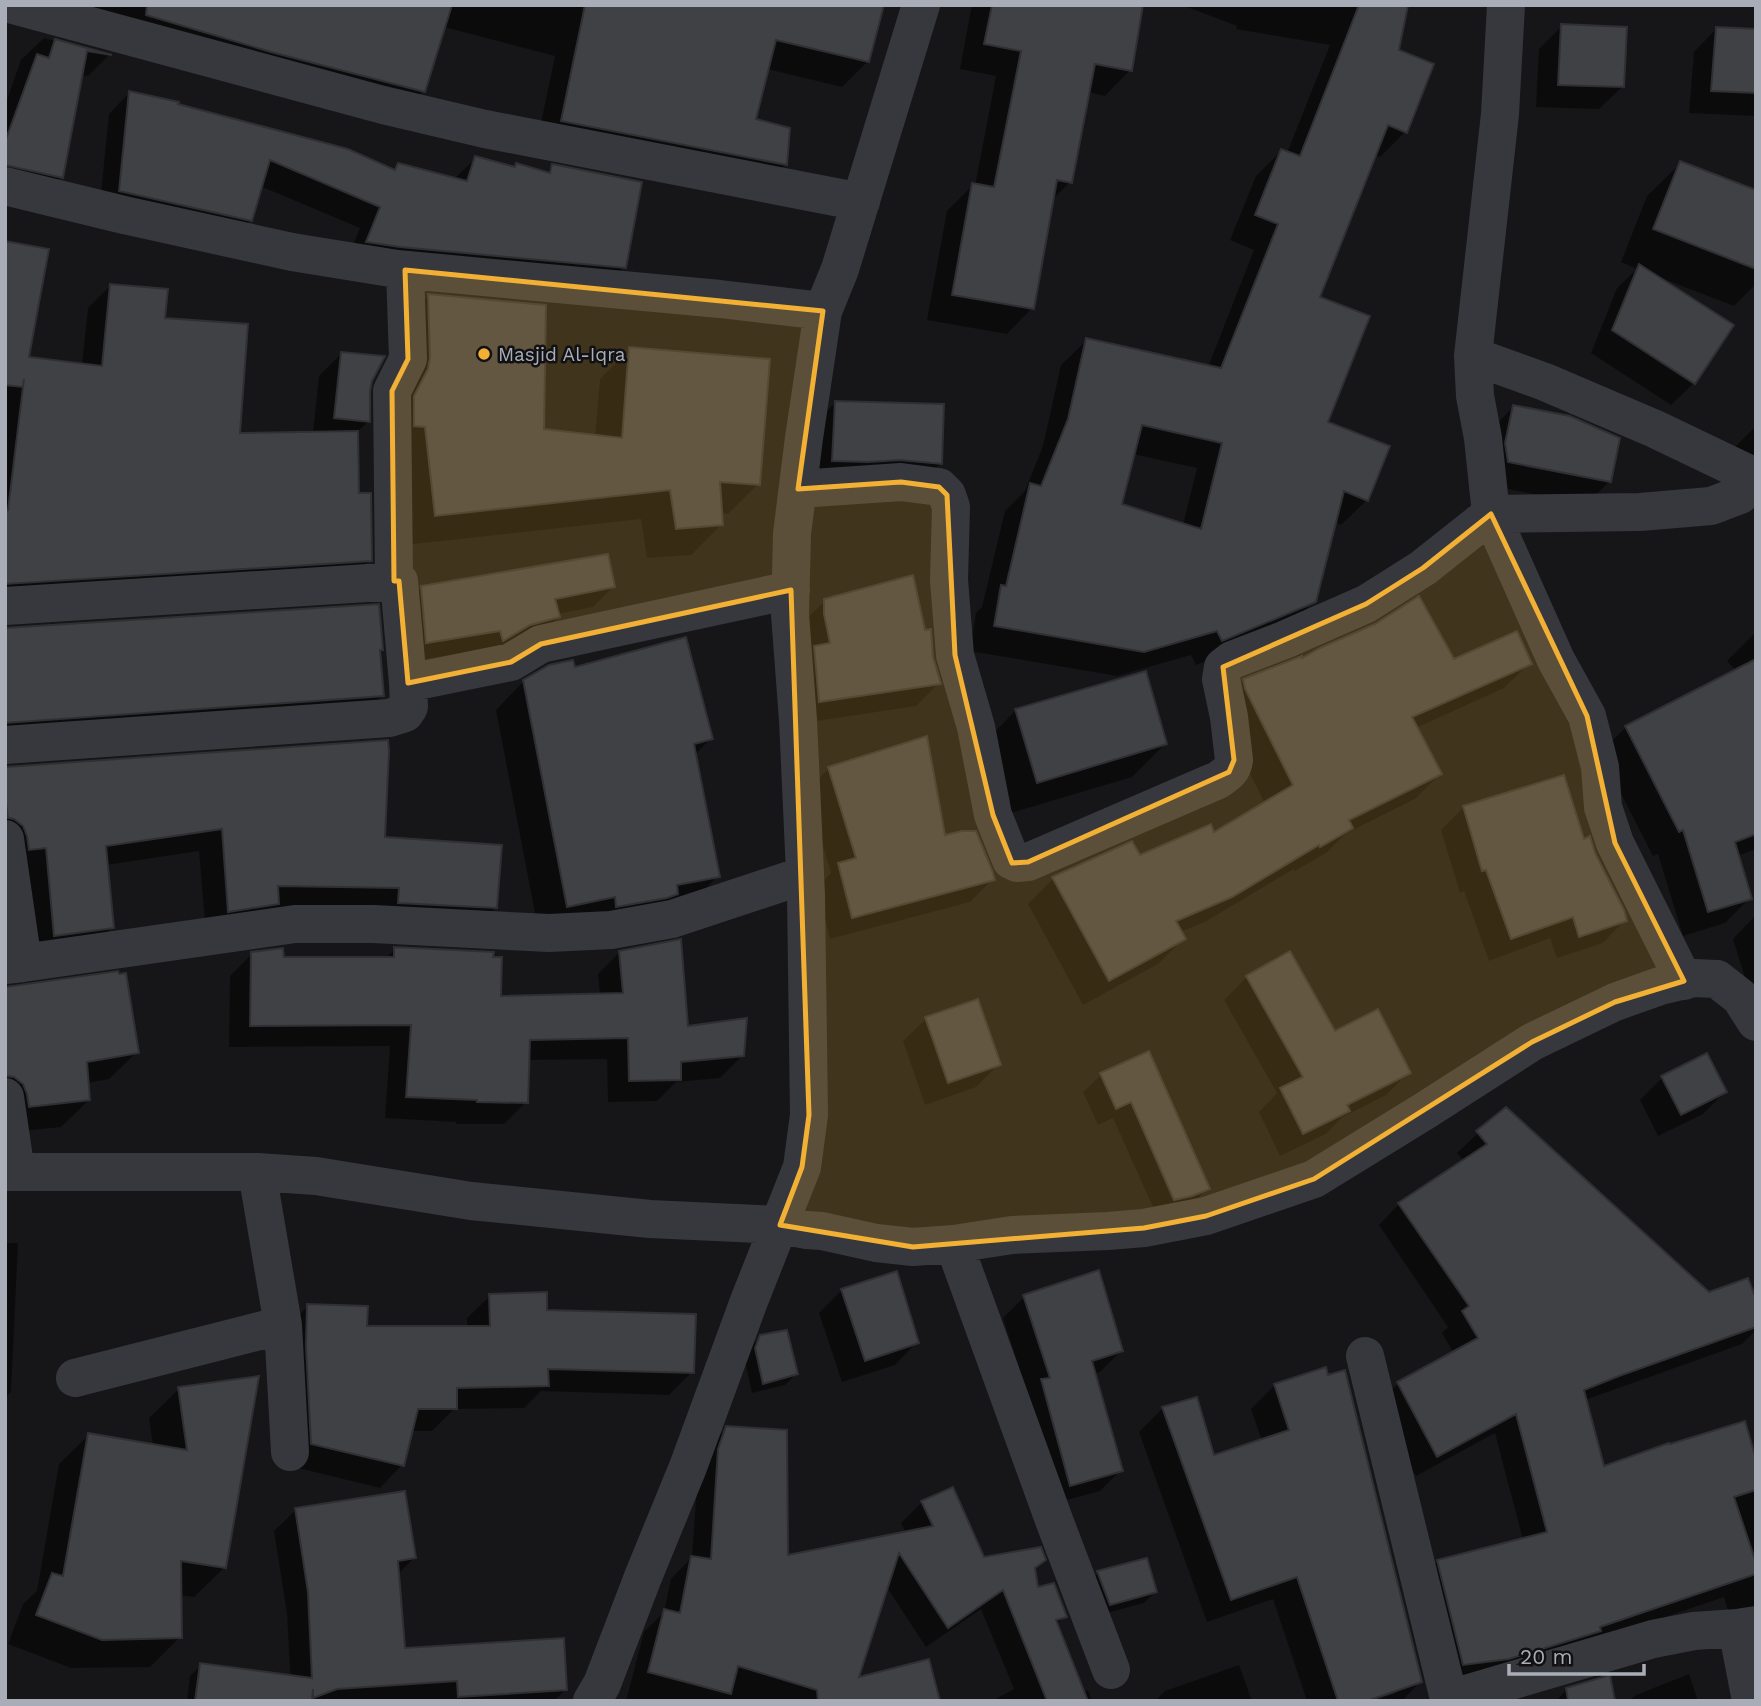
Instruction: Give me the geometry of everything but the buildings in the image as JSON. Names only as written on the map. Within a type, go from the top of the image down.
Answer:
[{"type":"street","points":[[13,5],[383,105],[485,129],[862,202]]},
{"type":"street","points":[[592,1701],[602,1684],[688,1467],[802,1167],[809,1115],[805,875],[790,614],[792,534],[823,311],[862,202],[921,5]]},
{"type":"street","points":[[1506,5],[1500,114],[1473,356],[1475,396],[1483,438],[1491,514],[1556,660],[1587,716],[1600,767],[1603,807],[1615,843],[1684,981]]},
{"type":"street","points":[[5,187],[292,252],[405,270],[823,311]]},
{"type":"street","points":[[394,581],[392,391],[408,359],[405,270]]},
{"type":"street","points":[[798,489],[901,482],[939,487],[947,495],[951,507],[949,580],[955,655],[976,727],[993,815],[1011,860],[1017,863],[1028,862],[1218,780],[1229,772],[1234,760],[1221,679],[1223,667],[1232,660],[1366,604],[1423,568],[1491,514],[1640,512],[1711,506],[1740,495],[1751,475],[1545,382],[1473,356]]},
{"type":"street","points":[[5,606],[399,581],[409,707],[405,713],[389,719],[5,745]]},
{"type":"street","points":[[408,683],[511,662],[541,644],[791,590]]},
{"type":"street","points":[[5,839],[14,964],[295,924],[373,924],[549,933],[611,930],[672,919],[805,875]]},
{"type":"street","points":[[5,1097],[11,1172],[257,1172],[316,1176],[471,1201],[650,1219],[780,1225],[913,1247],[1012,1235],[1144,1228],[1206,1216],[1256,1200],[1314,1179],[1532,1042],[1615,1002],[1660,986],[1694,978],[1717,979],[1740,997],[1756,1023]]},
{"type":"street","points":[[257,1172],[283,1325],[289,1452]]},
{"type":"street","points":[[954,1244],[1111,1670]]},
{"type":"street","points":[[75,1378],[283,1325]]},
{"type":"street","points":[[1366,1356],[1447,1700],[1653,1639],[1694,1631],[1746,1626],[1751,1701]]},
{"type":"highlighted area","points":[[405,270],[823,311],[798,489],[901,482],[939,487],[947,495],[955,655],[993,815],[1012,863],[1028,862],[1229,772],[1234,760],[1223,667],[1366,604],[1423,568],[1491,514],[1587,716],[1615,843],[1684,981],[1615,1002],[1532,1042],[1314,1179],[1206,1216],[1144,1228],[913,1247],[780,1225],[802,1167],[809,1115],[791,590],[541,644],[511,662],[408,683],[399,581],[394,581],[392,391],[408,359]]},
{"type":"place","name":"Masjid Al-Iqra","points":[[484,354]]}]
